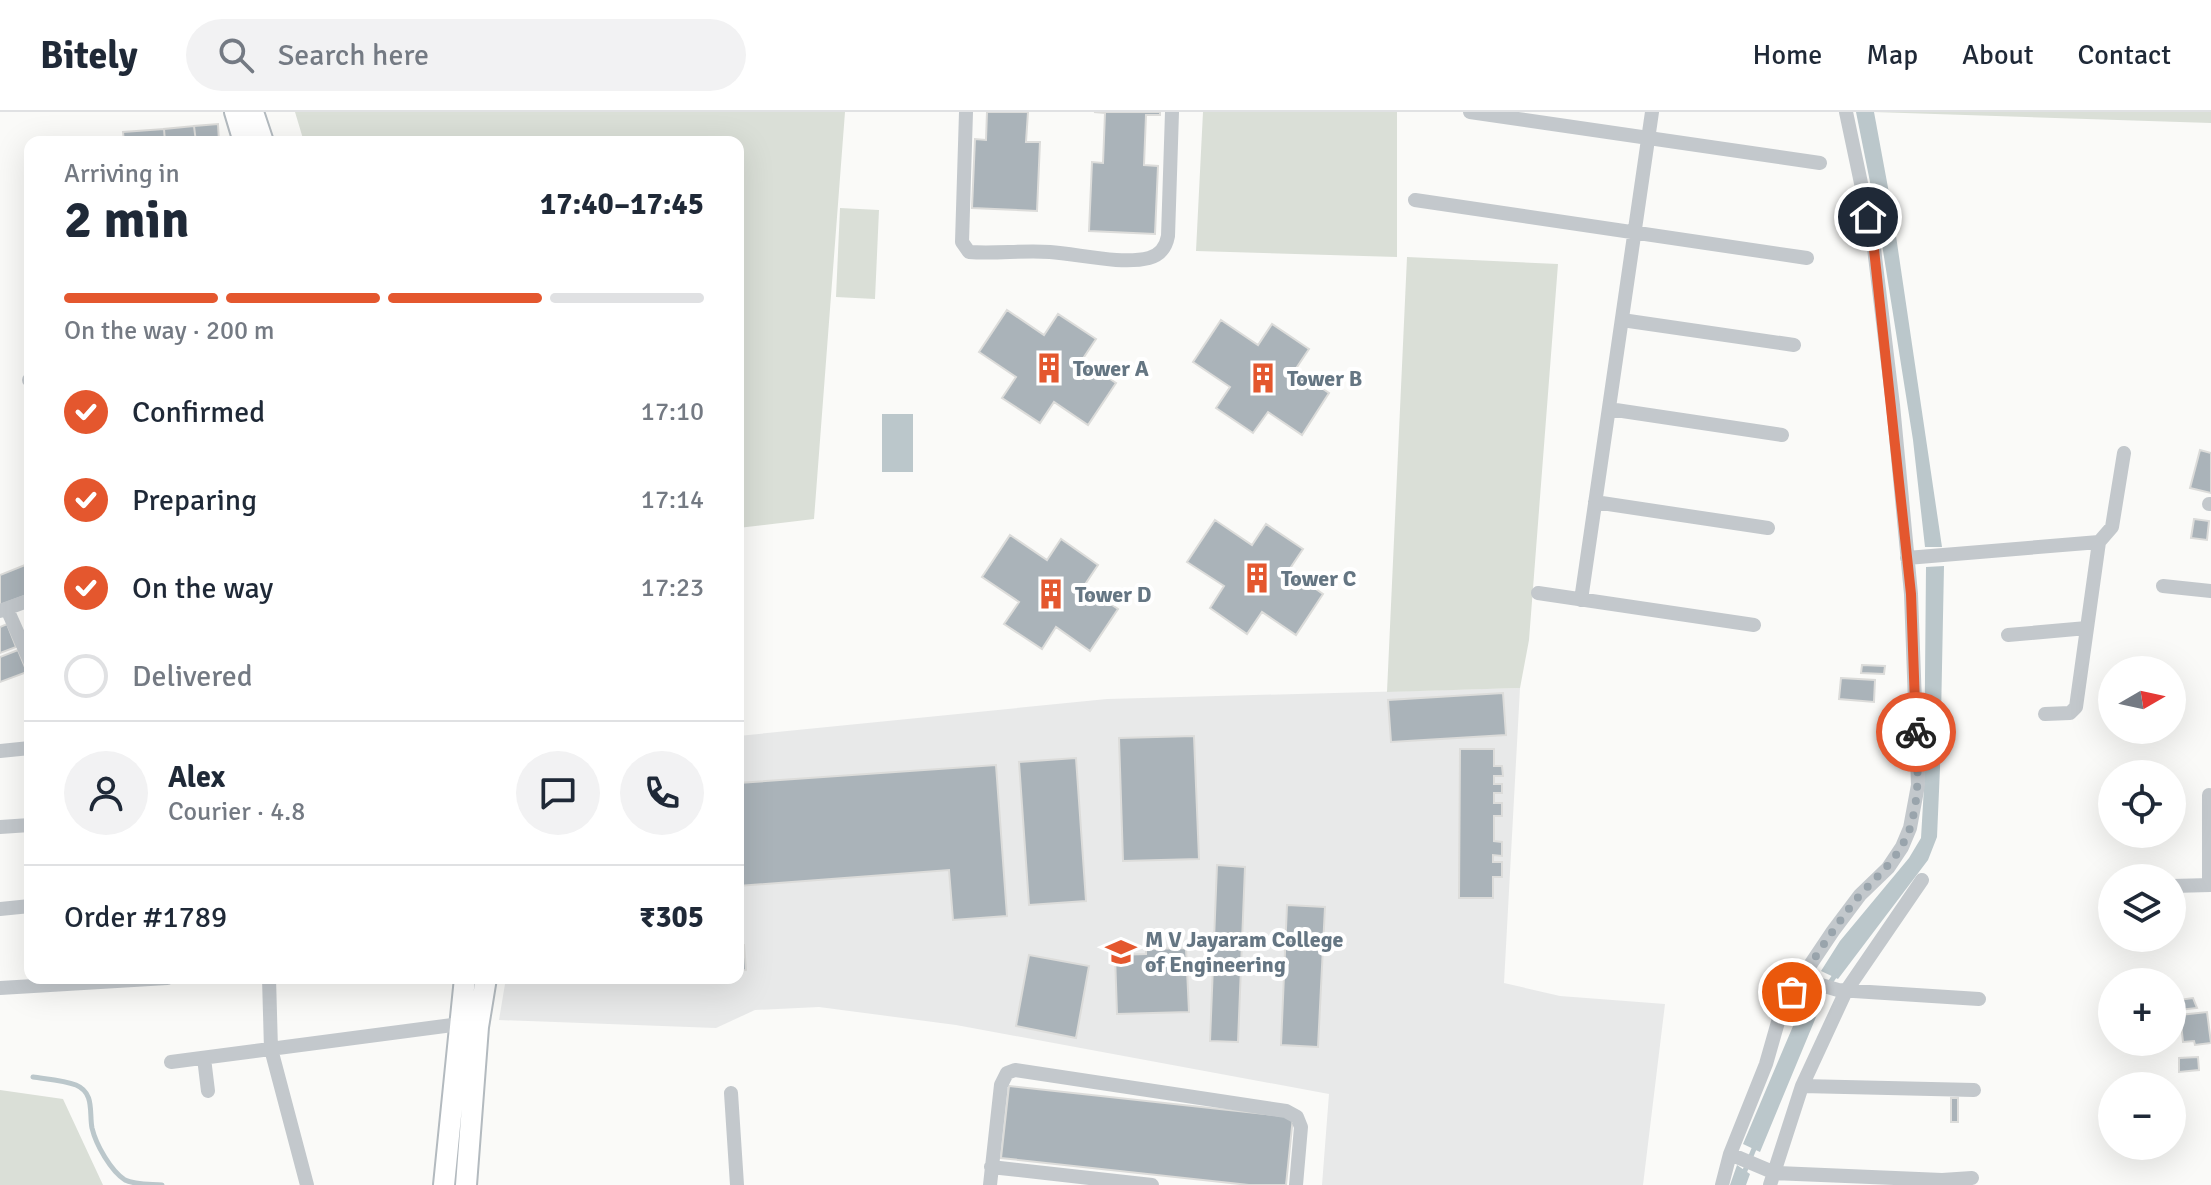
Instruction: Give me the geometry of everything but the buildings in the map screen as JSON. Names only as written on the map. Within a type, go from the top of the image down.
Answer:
[{"type":"main road","points":[[235,112],[242,136]]},
{"type":"main road","points":[[253,112],[261,136]]},
{"type":"main road","points":[[444,1185],[464,984]]},
{"type":"main road","points":[[466,1185],[476,1041],[485,984]]},
{"type":"street","points":[[966,112],[962,242],[965,249],[969,252],[1052,252],[1081,257],[1146,259],[1158,255],[1166,245],[1168,236],[1172,112]]},
{"type":"street","points":[[1470,112],[1820,163]]},
{"type":"street","points":[[1581,600],[1652,112]]},
{"type":"street","points":[[1722,1185],[1735,1156],[1778,1022],[1801,979],[1860,895],[1888,868],[1902,847],[1910,828],[1918,785],[1915,557],[1873,240],[1846,112]]},
{"type":"street","points":[[1415,200],[1807,258]]},
{"type":"street","points":[[1622,320],[1794,345]]},
{"type":"street","points":[[1609,409],[1782,435]]},
{"type":"street","points":[[2045,714],[2075,710],[2099,542],[2112,527],[2124,453]]},
{"type":"street","points":[[1595,502],[1768,528]]},
{"type":"street","points":[[1915,557],[2099,542]]},
{"type":"street","points":[[2163,586],[2211,591]]},
{"type":"street","points":[[1538,593],[1754,625]]},
{"type":"street","points":[[24,602],[3,610],[24,650]]},
{"type":"street","points":[[2008,635],[2087,628]]},
{"type":"street","points":[[0,751],[24,749]]},
{"type":"street","points":[[2186,886],[2210,885],[2209,795]]},
{"type":"street","points":[[0,827],[24,825]]},
{"type":"street","points":[[1771,1179],[1802,1086],[1840,990],[1922,880]]},
{"type":"street","points":[[0,909],[24,907]]},
{"type":"street","points":[[1801,979],[1840,990],[1979,999]]},
{"type":"street","points":[[0,988],[67,984]]},
{"type":"street","points":[[269,984],[271,1049],[307,1185]]},
{"type":"street","points":[[171,1062],[460,1024]]},
{"type":"street","points":[[204,1058],[208,1091]]},
{"type":"street","points":[[990,1185],[1001,1085],[1007,1073],[1015,1070],[1286,1111],[1297,1117],[1301,1127],[1296,1185]]},
{"type":"street","points":[[1802,1086],[1974,1090]]},
{"type":"street","points":[[731,1093],[737,1185]]},
{"type":"street","points":[[1735,1156],[1757,1165],[1771,1179],[1942,1183],[1972,1178]]},
{"type":"street","points":[[991,1167],[1038,1179],[1152,1185]]},
{"type":"shaded area","points":[[295,112],[845,112],[814,519],[744,527],[744,136],[302,136]]},
{"type":"shaded area","points":[[1203,112],[1397,112],[1397,257],[1196,251]]},
{"type":"shaded area","points":[[1856,112],[1874,112],[1894,220],[1878,222]]},
{"type":"shaded area","points":[[1874,112],[2211,112],[2211,123]]},
{"type":"shaded area","points":[[840,208],[879,210],[875,299],[836,297]]},
{"type":"shaded area","points":[[1896,236],[1942,547],[1925,547],[1913,440],[1881,238]]},
{"type":"shaded area","points":[[1407,257],[1558,264],[1529,640],[1520,688],[1387,692]]},
{"type":"shaded area","points":[[882,414],[913,414],[913,472],[882,472]]},
{"type":"shaded area","points":[[1944,566],[1937,837],[1928,860],[1838,979],[1821,971],[1840,941],[1909,858],[1921,838],[1926,567]]},
{"type":"shaded area","name":"M V Jayaram College of Engineering","points":[[1520,688],[1504,983],[1560,996],[1665,1004],[1643,1185],[1322,1185],[1329,1094],[956,1025],[819,1007],[755,1010],[716,1028],[499,1020],[505,984],[744,984],[744,735],[1107,699]]},
{"type":"shaded area","points":[[1809,998],[1821,1005],[1760,1152],[1743,1144],[1799,1012]]},
{"type":"shaded area","points":[[0,1090],[63,1099],[103,1185],[0,1185]]},
{"type":"shaded area","points":[[1737,1165],[1750,1174],[1746,1185],[1730,1185]]},
{"type":"waterway","points":[[1885,215],[1890,240]]},
{"type":"waterway","points":[[1814,1006],[1838,971]]},
{"type":"waterway","points":[[33,1077],[66,1082],[82,1089],[89,1098],[92,1128],[97,1142],[114,1170],[129,1182],[162,1185]]},
{"type":"waterway","points":[[1739,1185],[1756,1144]]},
{"type":"way so far","points":[[1792,992],[1860,895],[1888,868],[1902,847],[1910,828],[1918,785],[1916,732]]},
{"type":"place","name":"Tower A","points":[[1049,368]]},
{"type":"place","name":"Tower B","points":[[1263,378]]},
{"type":"place","name":"Tower C","points":[[1257,578]]},
{"type":"place","name":"Tower D","points":[[1051,594]]},
{"type":"place","name":"M V Jayaram College of Engineering","points":[[1121,952]]},
{"type":"route","points":[[1868,217],[1893,405],[1911,594],[1916,732]]}]
